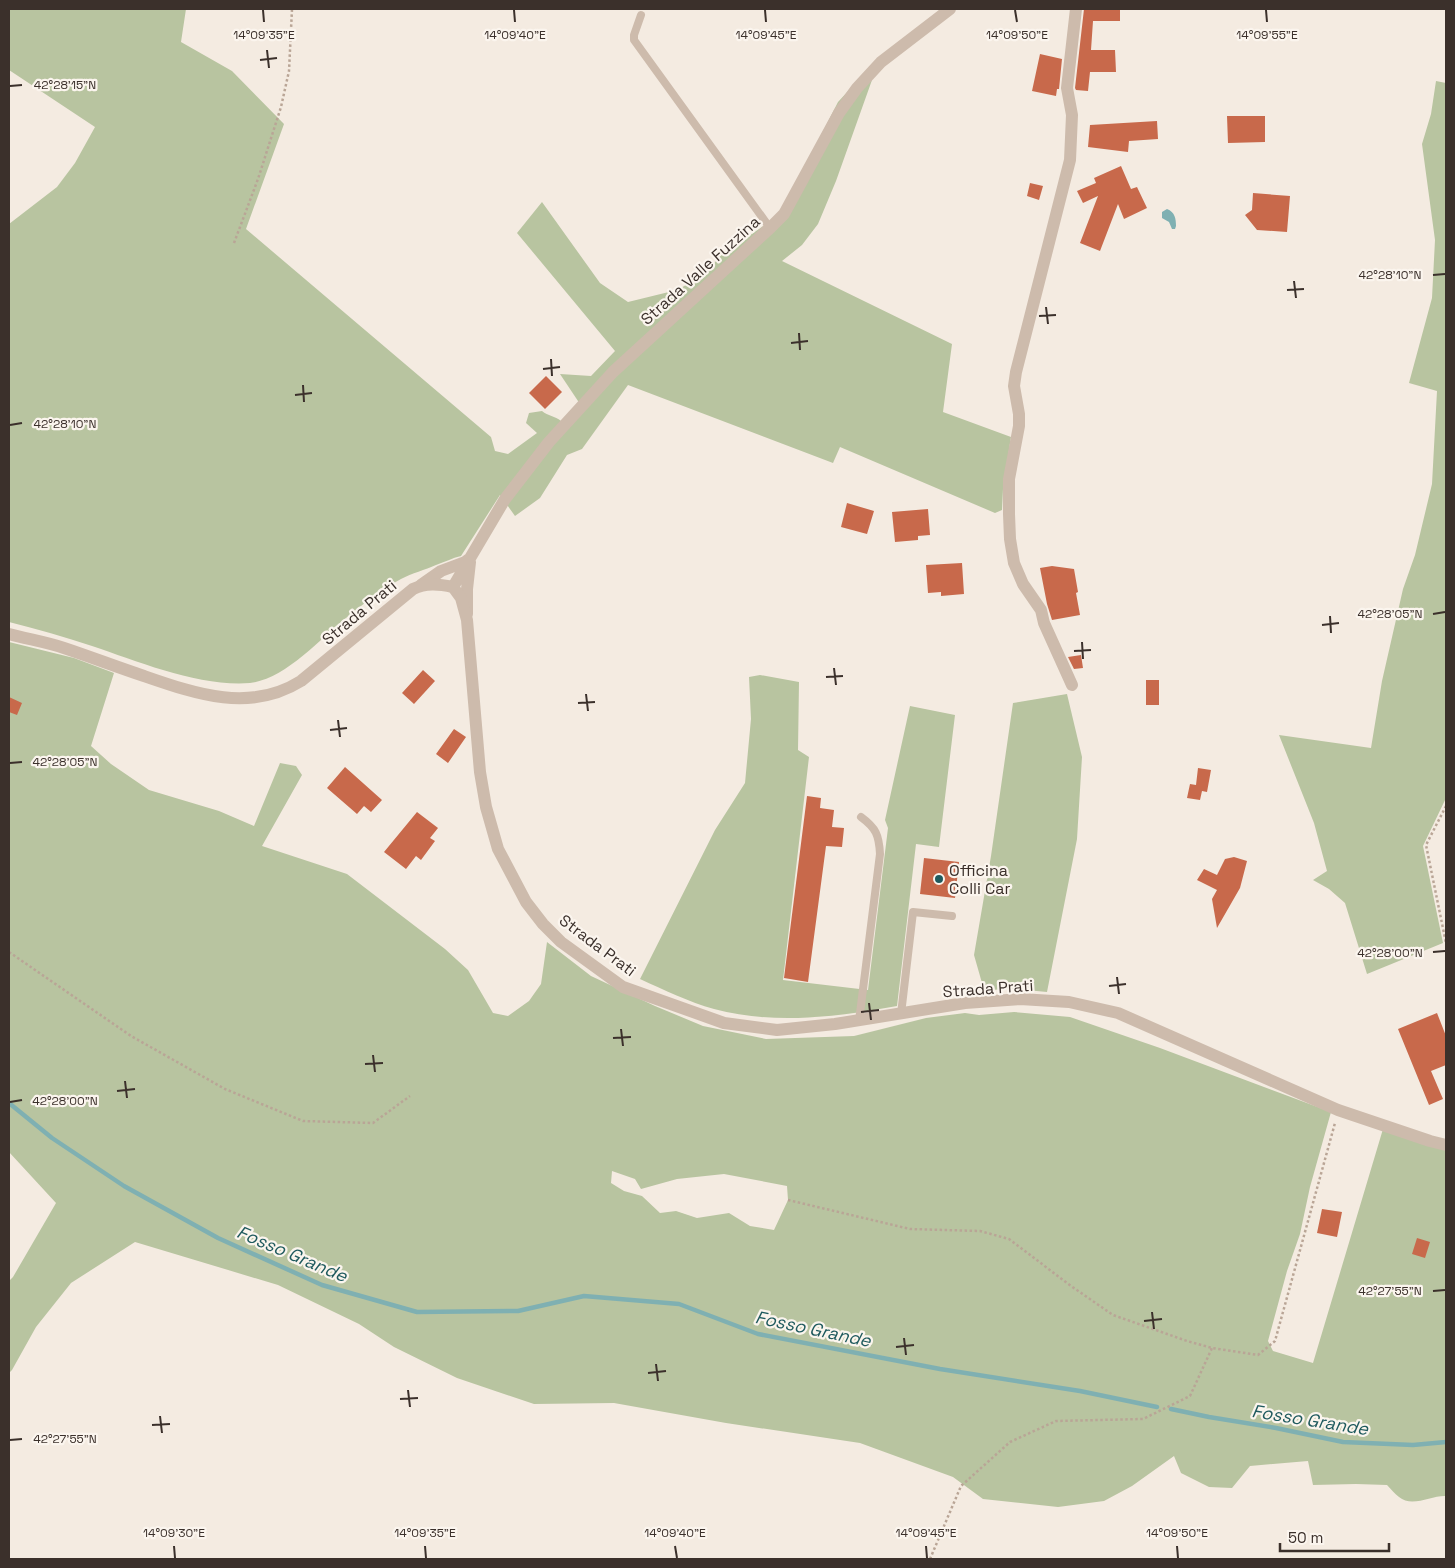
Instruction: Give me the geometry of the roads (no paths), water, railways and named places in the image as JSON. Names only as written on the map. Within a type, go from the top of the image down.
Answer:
[{"type":"street","name":"Strada Valle Fuzzina","points":[[453,587],[505,499],[549,442],[613,372],[784,214],[839,113],[856,88],[881,62],[950,9]]},
{"type":"street","points":[[1072,685],[1044,623],[1041,610],[1023,584],[1014,563],[1009,514],[1009,479],[1019,426],[1014,386],[1016,372],[1070,160],[1072,115],[1067,88],[1076,9]]},
{"type":"street","name":"Strada Valle Fuzzina","points":[[467,620],[471,557]]},
{"type":"street","points":[[421,585],[441,572],[465,562],[471,557]]},
{"type":"street","name":"Strada Prati","points":[[9,634],[62,647],[187,692],[212,697],[254,698],[291,688],[301,682],[401,597],[413,589],[421,585],[453,587],[461,598],[467,620],[480,772],[486,807],[498,848],[526,902],[543,924],[561,942],[623,987],[724,1023],[777,1030],[858,1021],[965,1003],[1020,999],[1069,1002],[1118,1013],[1338,1110],[1446,1145]]},
{"type":"lane","points":[[641,15],[634,40],[770,228]]},
{"type":"lane","points":[[858,1021],[880,854],[879,840],[872,825],[861,817]]},
{"type":"lane","points":[[901,1014],[913,912],[952,916]]},
{"type":"water","points":[[1167,209],[1174,216],[1175,229],[1172,229],[1169,222],[1162,218],[1162,212]]},
{"type":"waterway","name":"Fosso Grande","points":[[9,1103],[52,1138],[124,1186],[218,1238],[322,1285],[417,1312],[518,1311],[584,1296],[679,1304],[758,1334],[940,1369],[1080,1391],[1157,1407]]},
{"type":"waterway","name":"Fosso Grande","points":[[1171,1409],[1343,1442],[1413,1445],[1446,1442]]},
{"type":"place","name":"Officina Colli Car","points":[[939,879]]}]
